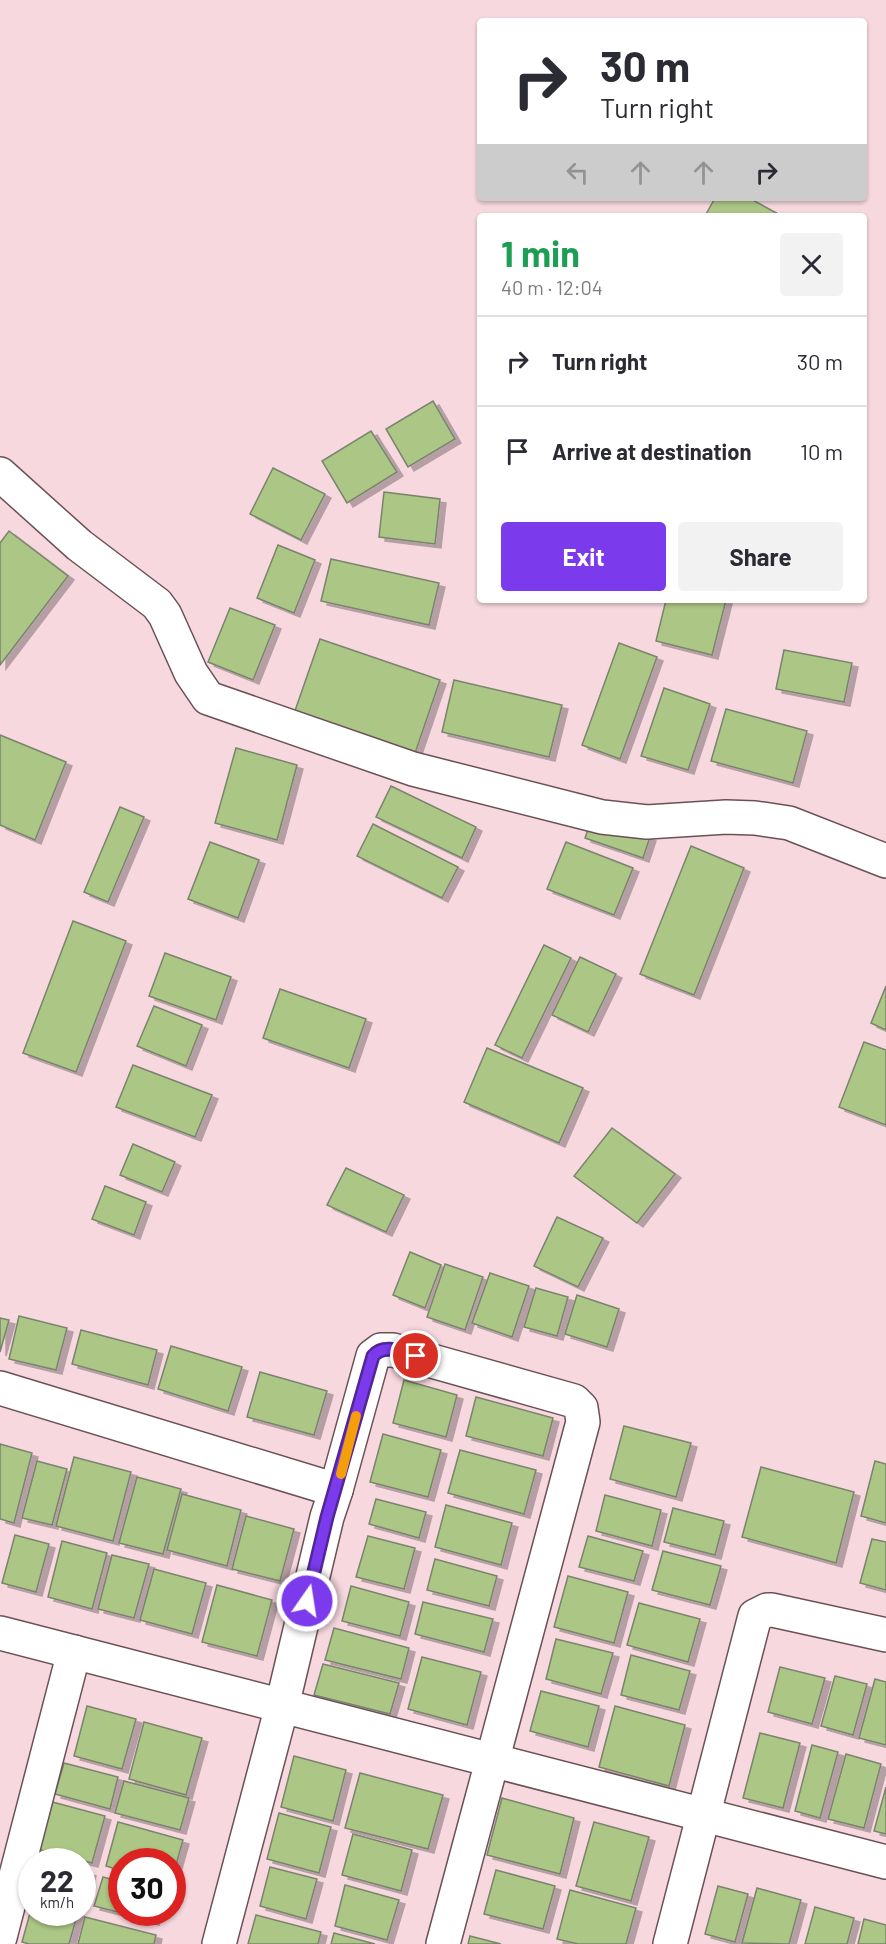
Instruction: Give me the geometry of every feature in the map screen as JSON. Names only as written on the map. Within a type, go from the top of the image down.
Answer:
[{"type":"street","points":[[0,474],[80,545],[158,604],[191,673],[208,698],[413,769],[602,817],[647,822],[726,817],[766,819],[807,829],[886,861]]},
{"type":"street","points":[[219,1944],[282,1706],[327,1517],[373,1356],[381,1350],[393,1350],[574,1401],[582,1408],[583,1422],[443,1944]]},
{"type":"street","points":[[0,1388],[336,1490]]},
{"type":"street","points":[[670,1944],[754,1616],[772,1610],[886,1635]]},
{"type":"street","points":[[0,1633],[886,1862]]},
{"type":"street","points":[[0,1936],[74,1652]]},
{"type":"building","points":[[713,201],[754,201],[776,213],[707,213]]},
{"type":"building","points":[[433,401],[455,439],[408,467],[386,429]]},
{"type":"building","points":[[371,431],[397,472],[347,503],[322,461]]},
{"type":"building","points":[[273,468],[325,494],[301,540],[250,514]]},
{"type":"building","points":[[384,492],[440,499],[435,544],[379,537]]},
{"type":"building","points":[[9,531],[68,576],[0,665],[0,543]]},
{"type":"building","points":[[278,545],[315,560],[294,613],[257,598]]},
{"type":"building","points":[[331,559],[439,583],[429,625],[321,601]]},
{"type":"building","points":[[665,603],[725,603],[712,655],[656,641]]},
{"type":"building","points":[[230,608],[275,625],[253,680],[208,662]]},
{"type":"building","points":[[320,639],[440,680],[411,765],[290,725]]},
{"type":"building","points":[[619,643],[657,657],[620,759],[582,745]]},
{"type":"building","points":[[784,650],[852,663],[844,702],[776,689]]},
{"type":"building","points":[[454,680],[562,705],[549,757],[442,732]]},
{"type":"building","points":[[664,688],[710,704],[688,770],[641,756]]},
{"type":"building","points":[[726,709],[807,731],[793,783],[711,761]]},
{"type":"building","points":[[0,735],[66,762],[35,840],[0,825]]},
{"type":"building","points":[[236,748],[297,765],[277,840],[215,823]]},
{"type":"building","points":[[391,786],[476,827],[462,858],[376,817]]},
{"type":"building","points":[[120,807],[144,817],[108,902],[84,892]]},
{"type":"building","points":[[592,818],[650,837],[643,858],[585,838]]},
{"type":"building","points":[[373,824],[458,867],[442,898],[357,856]]},
{"type":"building","points":[[210,842],[259,860],[238,918],[188,899]]},
{"type":"building","points":[[566,842],[633,868],[614,915],[547,889]]},
{"type":"building","points":[[691,846],[744,868],[694,995],[640,974]]},
{"type":"building","points":[[73,921],[126,941],[76,1072],[23,1053]]},
{"type":"building","points":[[544,945],[571,958],[522,1058],[495,1045]]},
{"type":"building","points":[[165,953],[231,977],[216,1020],[149,996]]},
{"type":"building","points":[[580,957],[616,974],[588,1032],[552,1015]]},
{"type":"building","points":[[886,986],[886,1030],[871,1023]]},
{"type":"building","points":[[280,989],[366,1019],[349,1068],[263,1038]]},
{"type":"building","points":[[154,1006],[202,1025],[186,1066],[137,1046]]},
{"type":"building","points":[[864,1042],[886,1050],[886,1125],[839,1107]]},
{"type":"building","points":[[487,1048],[583,1088],[559,1143],[464,1102]]},
{"type":"building","points":[[133,1065],[212,1095],[195,1137],[116,1107]]},
{"type":"building","points":[[612,1128],[675,1174],[637,1223],[574,1176]]},
{"type":"building","points":[[133,1144],[175,1162],[162,1192],[120,1175]]},
{"type":"building","points":[[346,1168],[404,1195],[386,1232],[327,1205]]},
{"type":"building","points":[[105,1186],[146,1202],[134,1235],[92,1219]]},
{"type":"building","points":[[557,1217],[603,1238],[578,1287],[534,1266]]},
{"type":"building","points":[[410,1252],[441,1265],[425,1308],[393,1295]]},
{"type":"building","points":[[445,1264],[483,1277],[465,1330],[427,1317]]},
{"type":"building","points":[[490,1273],[529,1286],[512,1337],[472,1323]]},
{"type":"building","points":[[536,1288],[568,1297],[557,1336],[524,1327]]},
{"type":"building","points":[[577,1295],[619,1309],[607,1347],[565,1334]]},
{"type":"building","points":[[19,1316],[67,1328],[56,1370],[9,1359]]},
{"type":"building","points":[[0,1318],[9,1320],[0,1352]]},
{"type":"building","points":[[81,1330],[157,1350],[148,1385],[72,1364]]},
{"type":"building","points":[[171,1346],[242,1367],[228,1411],[158,1389]]},
{"type":"building","points":[[260,1372],[327,1391],[314,1435],[247,1417]]},
{"type":"building","points":[[404,1380],[457,1395],[446,1437],[393,1423]]},
{"type":"building","points":[[476,1397],[553,1418],[543,1456],[466,1436]]},
{"type":"building","points":[[624,1426],[691,1443],[676,1497],[610,1479]]},
{"type":"building","points":[[383,1434],[441,1450],[428,1497],[370,1482]]},
{"type":"building","points":[[0,1444],[32,1453],[14,1523],[0,1519]]},
{"type":"building","points":[[460,1450],[536,1470],[524,1514],[448,1493]]},
{"type":"building","points":[[74,1457],[131,1472],[113,1541],[56,1526]]},
{"type":"building","points":[[37,1461],[67,1469],[52,1525],[22,1518]]},
{"type":"building","points":[[875,1461],[886,1464],[886,1523],[861,1516]]},
{"type":"building","points":[[761,1467],[854,1492],[836,1563],[742,1537]]},
{"type":"building","points":[[137,1477],[181,1489],[163,1554],[119,1543]]},
{"type":"building","points":[[182,1494],[241,1510],[227,1566],[167,1550]]},
{"type":"building","points":[[605,1495],[661,1510],[652,1546],[596,1531]]},
{"type":"building","points":[[376,1499],[426,1512],[419,1538],[369,1524]]},
{"type":"building","points":[[446,1505],[512,1523],[501,1565],[435,1547]]},
{"type":"building","points":[[673,1508],[724,1521],[715,1555],[664,1542]]},
{"type":"building","points":[[246,1516],[294,1529],[280,1581],[232,1569]]},
{"type":"building","points":[[15,1535],[49,1544],[36,1592],[2,1583]]},
{"type":"building","points":[[368,1536],[415,1548],[404,1589],[356,1577]]},
{"type":"building","points":[[588,1536],[643,1551],[634,1581],[579,1567]]},
{"type":"building","points":[[872,1539],[886,1542],[886,1590],[860,1583]]},
{"type":"building","points":[[62,1541],[107,1553],[92,1609],[48,1597]]},
{"type":"building","points":[[663,1551],[721,1566],[710,1605],[652,1590]]},
{"type":"building","points":[[112,1555],[149,1564],[134,1618],[98,1609]]},
{"type":"building","points":[[435,1559],[497,1576],[489,1606],[427,1590]]},
{"type":"building","points":[[154,1569],[206,1583],[192,1634],[140,1620]]},
{"type":"building","points":[[568,1576],[628,1592],[614,1643],[554,1627]]},
{"type":"building","points":[[217,1585],[272,1600],[257,1656],[202,1642]]},
{"type":"building","points":[[351,1586],[409,1602],[400,1636],[342,1621]]},
{"type":"building","points":[[423,1602],[493,1619],[484,1652],[415,1634]]},
{"type":"building","points":[[639,1603],[700,1619],[688,1662],[627,1645]]},
{"type":"building","points":[[334,1628],[409,1648],[401,1679],[325,1660]]},
{"type":"building","points":[[556,1639],[613,1653],[601,1694],[546,1679]]},
{"type":"building","points":[[631,1655],[690,1671],[679,1710],[621,1695]]},
{"type":"building","points":[[422,1657],[481,1672],[467,1725],[408,1709]]},
{"type":"building","points":[[323,1664],[399,1683],[390,1714],[314,1695]]},
{"type":"building","points":[[780,1667],[825,1678],[812,1724],[768,1712]]},
{"type":"building","points":[[835,1676],[867,1684],[853,1735],[821,1726]]},
{"type":"building","points":[[875,1679],[886,1682],[886,1745],[859,1738]]},
{"type":"building","points":[[541,1691],[599,1706],[588,1747],[530,1731]]},
{"type":"building","points":[[87,1706],[136,1719],[122,1769],[74,1756]]},
{"type":"building","points":[[615,1706],[685,1725],[669,1786],[599,1767]]},
{"type":"building","points":[[144,1722],[202,1738],[186,1795],[129,1779]]},
{"type":"building","points":[[760,1733],[800,1743],[783,1808],[743,1798]]},
{"type":"building","points":[[812,1745],[838,1752],[820,1818],[795,1811]]},
{"type":"building","points":[[846,1754],[881,1764],[864,1828],[828,1819]]},
{"type":"building","points":[[294,1756],[346,1770],[333,1821],[281,1807]]},
{"type":"building","points":[[64,1763],[118,1777],[110,1809],[55,1794]]},
{"type":"building","points":[[360,1773],[443,1795],[428,1849],[345,1828]]},
{"type":"building","points":[[124,1781],[189,1798],[180,1830],[115,1813]]},
{"type":"building","points":[[886,1787],[886,1834],[874,1831]]},
{"type":"building","points":[[502,1798],[574,1818],[560,1874],[487,1855]]},
{"type":"building","points":[[45,1800],[105,1816],[96,1849],[33,1848]]},
{"type":"building","points":[[279,1813],[331,1827],[319,1873],[267,1859]]},
{"type":"building","points":[[118,1822],[183,1840],[181,1848],[111,1848]]},
{"type":"building","points":[[594,1822],[649,1837],[631,1901],[576,1886]]},
{"type":"building","points":[[353,1834],[412,1850],[401,1891],[342,1875]]},
{"type":"building","points":[[270,1867],[317,1879],[306,1919],[260,1906]]},
{"type":"building","points":[[496,1870],[555,1886],[543,1929],[484,1914]]},
{"type":"building","points":[[103,1877],[108,1878],[108,1910],[96,1907]]},
{"type":"building","points":[[345,1885],[399,1900],[387,1940],[335,1926]]},
{"type":"building","points":[[718,1886],[748,1894],[735,1942],[705,1934]]},
{"type":"building","points":[[757,1888],[801,1900],[789,1944],[742,1943]]},
{"type":"building","points":[[570,1890],[636,1908],[626,1944],[578,1944],[557,1939]]},
{"type":"building","points":[[815,1907],[854,1918],[847,1944],[805,1944]]},
{"type":"building","points":[[256,1915],[321,1932],[318,1944],[248,1944]]},
{"type":"building","points":[[864,1919],[886,1925],[886,1944],[858,1944]]},
{"type":"building","points":[[96,1920],[108,1923],[108,1926],[120,1926],[156,1935],[154,1944],[78,1944],[83,1926],[96,1926]]},
{"type":"building","points":[[26,1926],[74,1926],[69,1944],[22,1942]]},
{"type":"building","points":[[334,1933],[375,1944],[331,1944]]},
{"type":"building","points":[[470,1936],[501,1944],[468,1944]]},
{"type":"slow traffic","points":[[341,1474],[356,1416]]},
{"type":"route","points":[[307,1601],[327,1517],[373,1356],[376,1352],[388,1349],[416,1356]]}]
